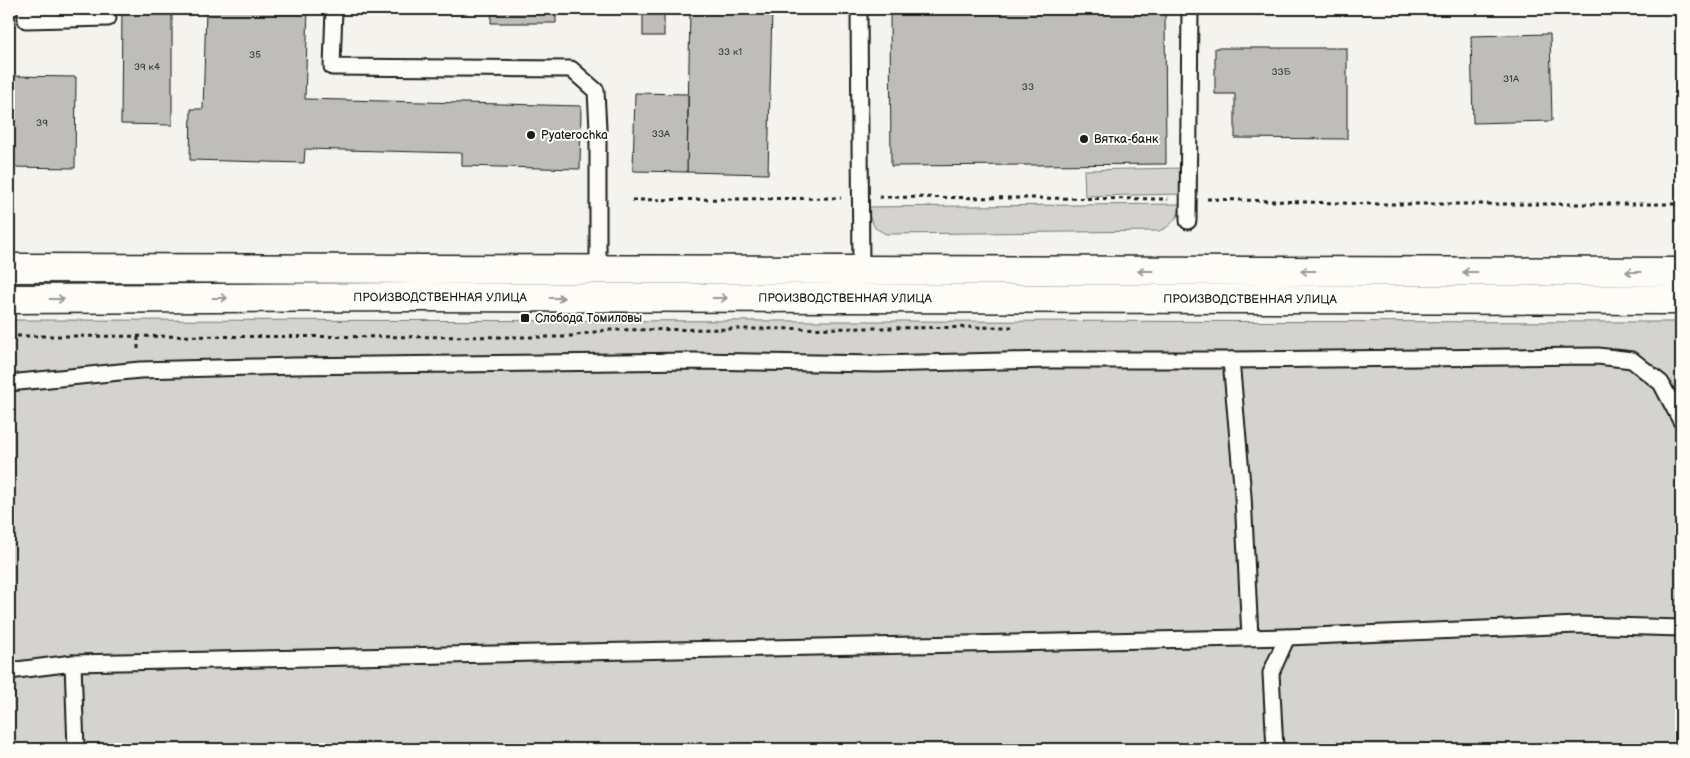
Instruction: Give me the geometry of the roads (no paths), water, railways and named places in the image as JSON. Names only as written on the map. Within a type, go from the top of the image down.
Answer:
[{"type":"highway","points":[[9,268],[1681,272]]},
{"type":"highway","name":"ПРОИЗВОДСТВЕННАЯ УЛИЦА","points":[[9,299],[464,297],[1681,300]]},
{"type":"lane","points":[[26,9],[26,20],[108,18]]},
{"type":"lane","points":[[334,9],[332,67],[570,69],[596,91],[598,129],[598,270]]},
{"type":"lane","points":[[859,9],[861,270]]},
{"type":"lane","points":[[1188,221],[1190,9]]},
{"type":"lane","points":[[9,384],[140,370],[294,366],[694,361],[878,364],[1049,360],[1598,356],[1632,360],[1661,383],[1681,420]]},
{"type":"lane","points":[[1231,360],[1243,496],[1250,637]]},
{"type":"lane","points":[[9,671],[73,663],[1287,637],[1578,625],[1681,628]]},
{"type":"lane","points":[[1275,749],[1271,673],[1287,637]]},
{"type":"lane","points":[[73,663],[76,749]]},
{"type":"place","name":"Pyaterochka","points":[[531,135]]},
{"type":"place","name":"Вятка-банк","points":[[1084,139]]},
{"type":"place","name":"Слобода Томиловы","points":[[525,318]]}]
